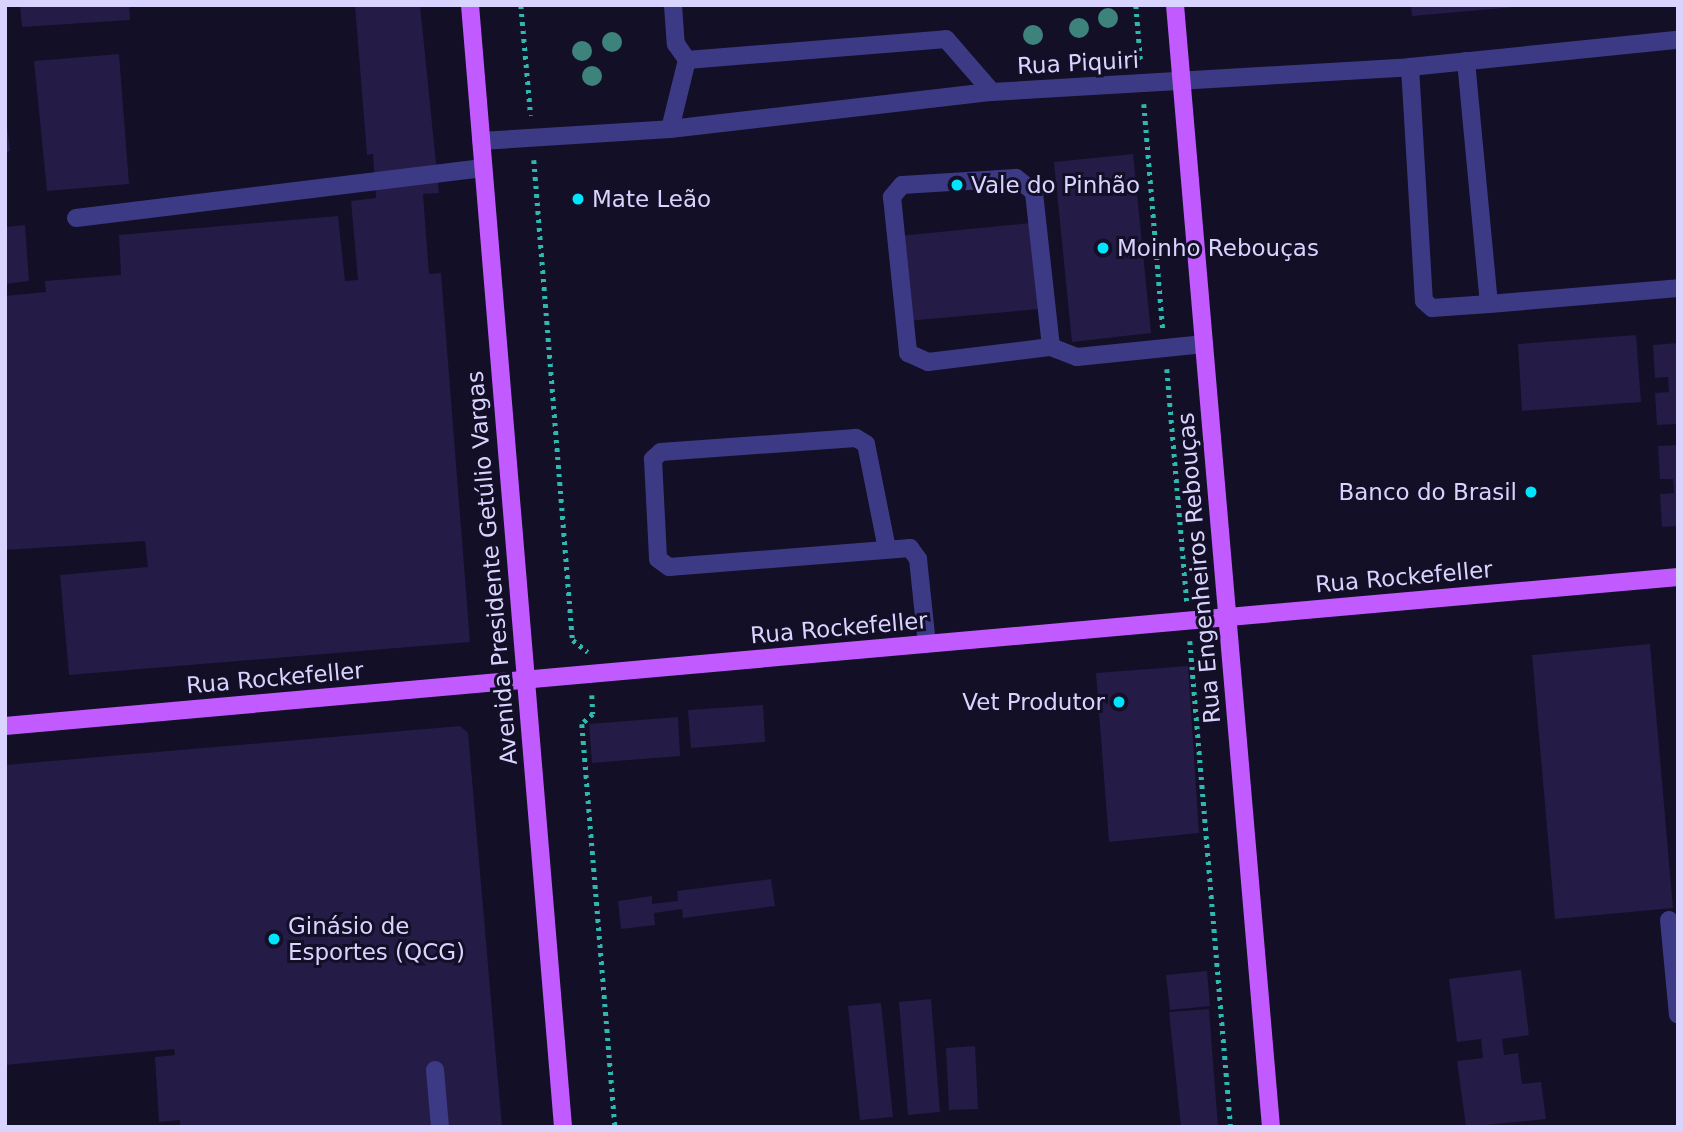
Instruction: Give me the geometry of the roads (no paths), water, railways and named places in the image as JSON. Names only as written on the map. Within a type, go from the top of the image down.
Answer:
[{"type":"main road","name":"Avenida Presidente Getúlio Vargas","points":[[470,5],[563,1127]]},
{"type":"main road","name":"Rua Engenheiros Rebouças","points":[[1175,5],[1271,1127]]},
{"type":"main road","name":"Rua Rockefeller","points":[[5,726],[1678,577]]},
{"type":"street","points":[[670,129],[687,60],[676,44],[673,5]]},
{"type":"street","points":[[687,60],[946,38],[992,93]]},
{"type":"street","name":"Rua Piquiri","points":[[481,141],[670,129],[992,93],[1410,66],[1678,40]]},
{"type":"street","points":[[1466,61],[1489,304]]},
{"type":"street","points":[[1410,66],[1424,302],[1432,308],[1678,288]]},
{"type":"street","points":[[76,218],[483,168]]},
{"type":"street","points":[[1051,346],[1034,192],[1016,178],[902,185],[892,197],[908,353],[928,362],[1051,346],[1077,357],[1204,344]]},
{"type":"street","points":[[887,549],[866,444],[856,438],[661,453],[653,459],[657,559],[669,567],[909,548],[918,559],[927,644]]},
{"type":"street","points":[[1669,920],[1678,1015]]},
{"type":"street","points":[[435,1070],[440,1127]]},
{"type":"place","name":"Vale do Pinhão","points":[[957,185]]},
{"type":"place","name":"Mate Leão","points":[[578,199]]},
{"type":"place","name":"Moinho Rebouças","points":[[1103,248]]},
{"type":"place","name":"Banco do Brasil","points":[[1531,492]]},
{"type":"place","name":"Vet Produtor","points":[[1119,702]]},
{"type":"place","name":"Ginásio de Esportes (QCG)","points":[[274,939]]}]
